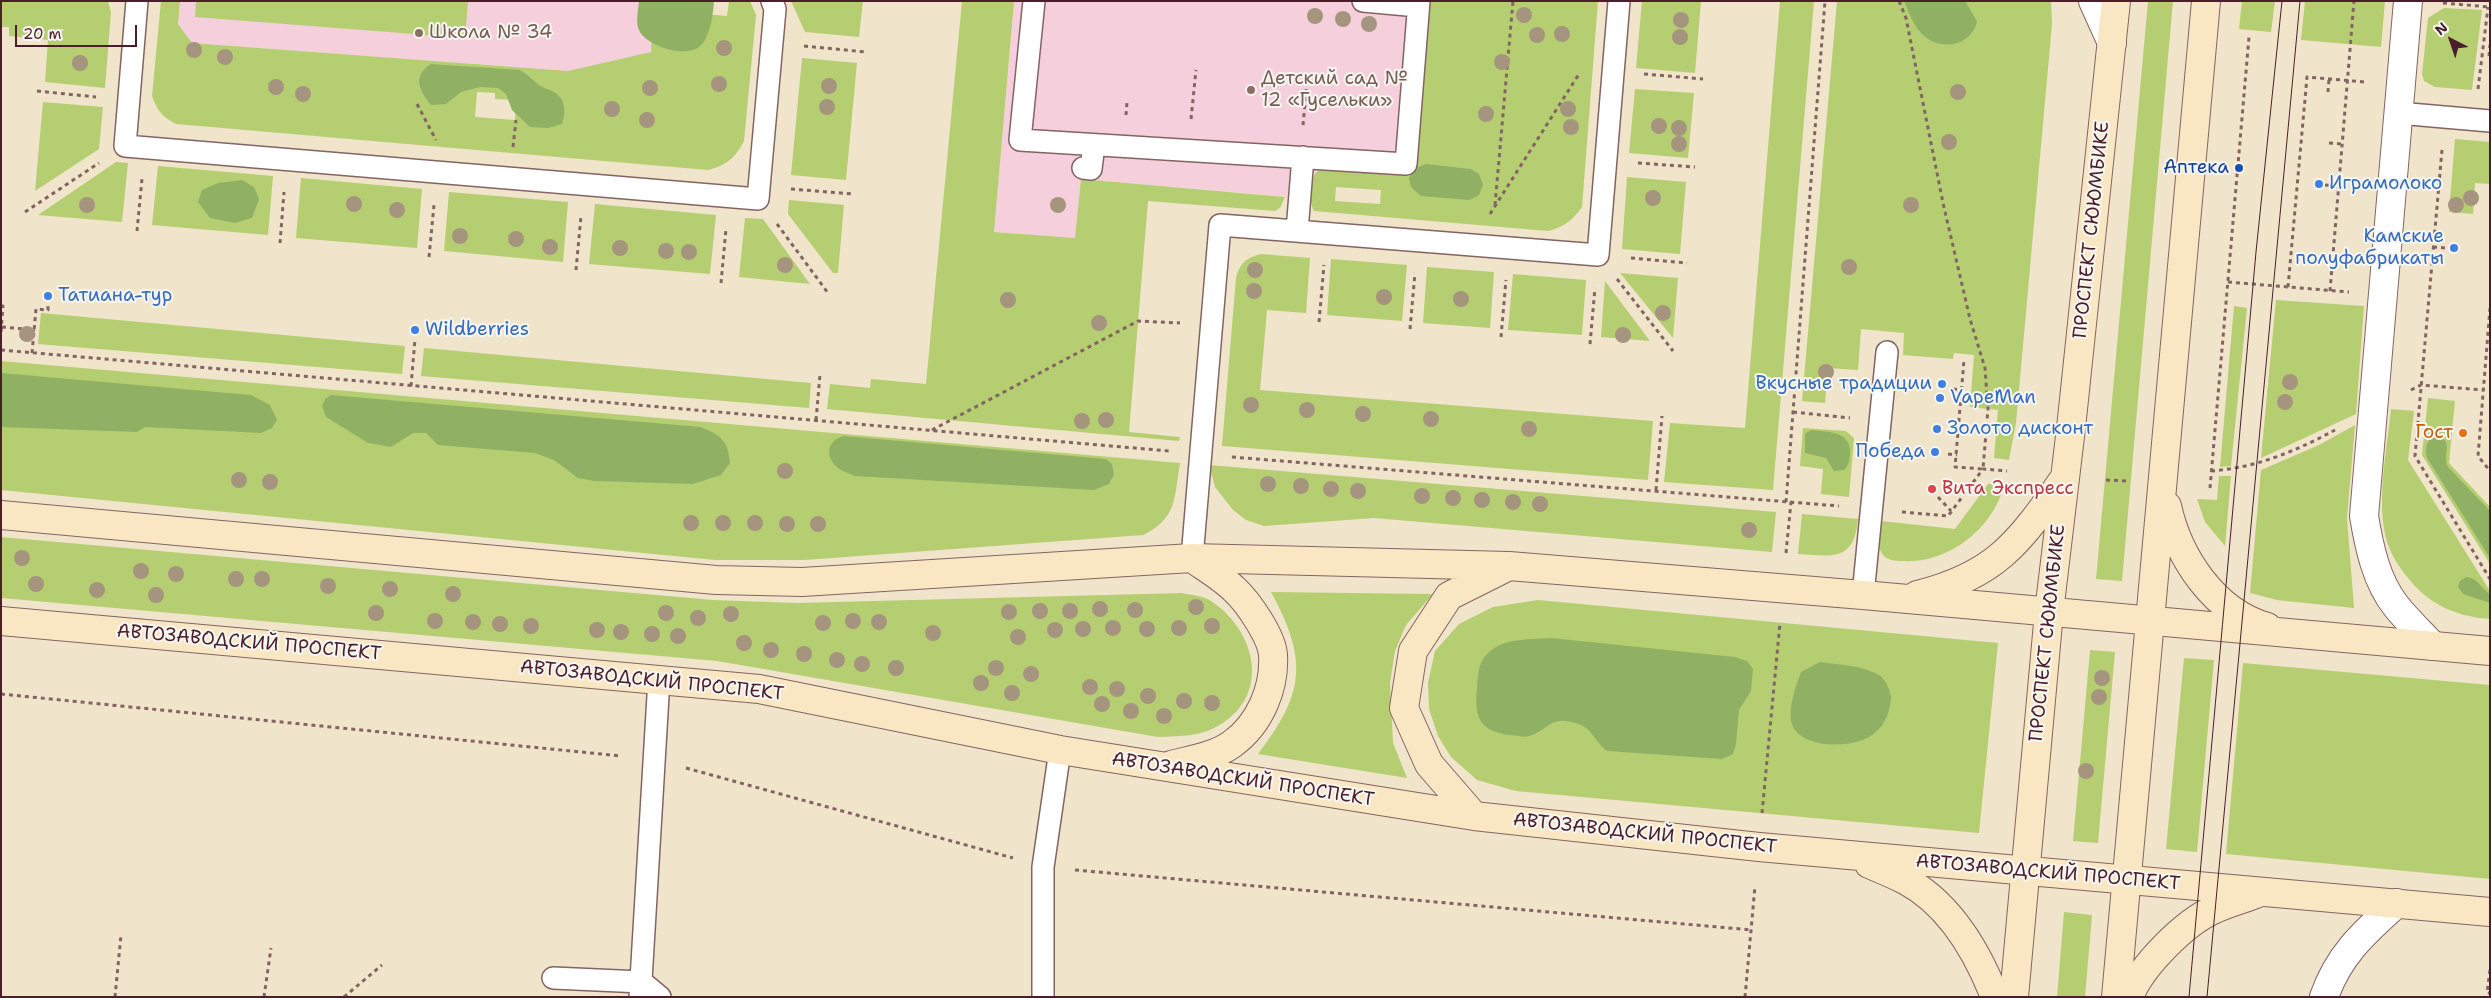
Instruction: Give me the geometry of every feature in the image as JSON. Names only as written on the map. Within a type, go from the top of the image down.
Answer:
[{"type":"street","points":[[2093,1],[2112,43]]},
{"type":"street","name":"ПРОСПЕКТ СЮЮМБИКЕ","points":[[2014,997],[2049,612],[2116,1]]},
{"type":"street","points":[[2116,997],[2206,1]]},
{"type":"street","points":[[2408,1],[2364,516],[2369,548],[2380,578],[2395,605],[2433,646]]},
{"type":"street","points":[[1900,599],[1945,588],[1981,571],[2012,548],[2036,519],[2065,476]]},
{"type":"street","points":[[2163,484],[2172,528],[2181,552],[2209,590],[2254,623],[2290,633]]},
{"type":"street","points":[[1,515],[716,580],[802,582],[1192,558],[1509,566],[1863,595],[2490,651]]},
{"type":"street","points":[[1160,767],[1198,758],[1232,744],[1256,719],[1272,687],[1273,653],[1258,619],[1236,590],[1192,558]]},
{"type":"street","points":[[1474,816],[1429,764],[1404,708],[1413,651],[1449,596],[1509,566]]},
{"type":"street","name":"АВТОЗАВОДСКИЙ ПРОСПЕКТ","points":[[1,621],[759,689],[1060,750],[1474,816],[1850,855],[2490,912]]},
{"type":"street","points":[[1850,855],[1906,880],[1938,904],[1965,936],[1987,977],[1995,997]]},
{"type":"street","points":[[2129,997],[2133,986],[2157,955],[2195,921],[2214,909],[2264,892]]},
{"type":"street","points":[[2324,997],[2338,966],[2355,942],[2397,903]]},
{"type":"lane","points":[[137,1],[129,100],[135,146],[729,196],[759,193],[775,8],[772,1]]},
{"type":"lane","points":[[1034,1],[1020,140],[1406,164],[1418,4],[1363,1]]},
{"type":"lane","points":[[1192,558],[1220,225],[1598,256],[1620,1]]},
{"type":"lane","points":[[2398,113],[2490,121]]},
{"type":"lane","points":[[1083,168],[1091,169],[1094,145]]},
{"type":"lane","points":[[1297,231],[1301,157]]},
{"type":"lane","points":[[1863,595],[1887,352]]},
{"type":"lane","points":[[641,989],[660,679]]},
{"type":"lane","points":[[1044,997],[1043,867],[1060,750]]},
{"type":"lane","points":[[553,978],[641,989],[660,997]]},
{"type":"path","points":[[1495,205],[1513,1]]},
{"type":"path","points":[[1786,502],[1825,1]]},
{"type":"path","points":[[1,350],[931,431],[1656,490],[1948,516],[1983,469],[1988,409],[1985,368],[1970,319],[1943,203],[1906,18],[1899,1]]},
{"type":"path","points":[[2330,290],[2354,1]]},
{"type":"path","points":[[2443,3],[2489,7],[2483,55],[2489,56],[2490,46]]},
{"type":"path","points":[[2210,488],[2249,37]]},
{"type":"path","points":[[772,43],[866,52]]},
{"type":"path","points":[[1470,245],[1582,68],[1703,79]]},
{"type":"path","points":[[1188,150],[1196,70]]},
{"type":"path","points":[[2228,282],[2288,287],[2306,77],[2401,86]]},
{"type":"path","points":[[2328,92],[2329,79]]},
{"type":"path","points":[[1301,157],[1308,81]]},
{"type":"path","points":[[37,91],[129,100]]},
{"type":"path","points":[[417,104],[439,146]]},
{"type":"path","points":[[2445,117],[2414,456],[2490,579]]},
{"type":"path","points":[[513,153],[516,120]]},
{"type":"path","points":[[2329,143],[2342,144]]},
{"type":"path","points":[[25,212],[135,146],[137,231]]},
{"type":"path","points":[[280,244],[287,159]]},
{"type":"path","points":[[1606,160],[1695,167]]},
{"type":"path","points":[[429,257],[437,172]]},
{"type":"path","points":[[576,270],[584,184]]},
{"type":"path","points":[[2326,185],[2339,186]]},
{"type":"path","points":[[759,193],[852,194]]},
{"type":"path","points":[[759,193],[828,292]]},
{"type":"path","points":[[721,283],[729,196]]},
{"type":"path","points":[[1319,322],[1326,234]]},
{"type":"path","points":[[1410,329],[1417,241]]},
{"type":"path","points":[[2434,247],[2446,248]]},
{"type":"path","points":[[1501,337],[1508,248]]},
{"type":"path","points":[[1598,256],[1687,263]]},
{"type":"path","points":[[1590,344],[1598,256]]},
{"type":"path","points":[[1598,256],[1673,351]]},
{"type":"path","points":[[1,306],[3,306],[1,332]]},
{"type":"path","points":[[32,353],[36,309],[48,310],[48,306]]},
{"type":"path","points":[[2489,469],[2478,456],[2490,308]]},
{"type":"path","points":[[931,431],[1138,321],[1212,325]]},
{"type":"path","points":[[2,327],[34,330]]},
{"type":"path","points":[[410,386],[415,339]]},
{"type":"path","points":[[1964,360],[1955,467],[2007,472]]},
{"type":"path","points":[[816,420],[820,375]]},
{"type":"path","points":[[2211,471],[2236,470],[2256,465],[2317,440],[2421,385],[2490,388]]},
{"type":"path","points":[[1953,389],[1962,390]]},
{"type":"path","points":[[1952,399],[1961,400]]},
{"type":"path","points":[[1792,412],[1880,421]]},
{"type":"path","points":[[1656,490],[1662,416]]},
{"type":"path","points":[[1948,454],[1957,455]]},
{"type":"path","points":[[2106,480],[2131,482]]},
{"type":"path","points":[[1938,497],[1951,511]]},
{"type":"path","points":[[1786,553],[1791,502]]},
{"type":"path","points":[[1762,814],[1780,622]]},
{"type":"path","points":[[1,694],[654,760],[1043,867],[1752,930]]},
{"type":"path","points":[[1745,997],[1756,886]]},
{"type":"path","points":[[115,997],[121,935]]},
{"type":"path","points":[[264,997],[271,948]]},
{"type":"path","points":[[344,997],[382,965]]},
{"type":"path","points":[[2490,970],[2487,993],[2490,993]]},
{"type":"shaded area","name":"Школа № 34","points":[[180,1],[654,1],[652,52],[569,71],[192,43],[178,24]]},
{"type":"shaded area","name":"Детский сад № 12 «Гусельки»","points":[[1014,1],[1504,1],[1485,214],[1386,188],[1332,183],[1330,200],[1081,179],[1075,238],[994,232]]},
{"type":"green space","points":[[1,1],[108,1],[111,12],[105,88],[45,82],[48,40],[9,36],[9,27],[1,27]]},
{"type":"green space","points":[[161,1],[180,1],[178,24],[192,43],[568,71],[651,52],[654,1],[703,14],[727,16],[729,1],[750,1],[756,15],[744,141],[730,160],[708,170],[176,124],[161,113],[152,96]],"holes":[[[477,92],[495,93],[495,99],[516,100],[515,120],[475,117]]]},
{"type":"green space","points":[[196,1],[468,1],[465,38],[195,17]]},
{"type":"green space","points":[[639,1],[714,1],[710,28],[703,43],[689,51],[680,51],[671,50],[652,43],[638,29]]},
{"type":"green space","points":[[791,1],[863,1],[859,37],[805,32]]},
{"type":"green space","points":[[962,1],[1014,1],[994,232],[1075,238],[1081,179],[1285,197],[1280,208],[1275,211],[1148,201],[1129,432],[1180,437],[1179,441],[827,409],[830,384],[870,388],[871,379],[926,384]]},
{"type":"green space","points":[[1428,1],[1598,1],[1582,207],[1571,220],[1559,228],[1548,231],[1314,211],[1312,207],[1311,184],[1315,174],[1321,169],[1414,174]],"holes":[[[1336,187],[1381,190],[1380,204],[1335,201]]]},
{"type":"green space","points":[[1642,1],[1701,1],[1695,73],[1636,68]]},
{"type":"green space","points":[[1780,1],[1814,1],[1773,490],[1664,482],[1670,423],[1745,428]]},
{"type":"green space","points":[[1837,1],[2051,1],[2052,24],[2016,423],[2009,460],[1994,458],[1998,410],[1970,407],[1974,355],[1954,353],[1953,359],[1903,355],[1904,333],[1861,329],[1858,370],[1828,368],[1825,403],[1802,401]]},
{"type":"green space","points":[[1904,1],[1965,1],[1977,21],[1974,29],[1963,41],[1956,44],[1940,44],[1932,41],[1920,32],[1912,20]]},
{"type":"green space","points":[[2148,1],[2173,1],[2122,581],[2096,579]]},
{"type":"green space","points":[[2242,1],[2275,1],[2271,32],[2239,29]]},
{"type":"green space","points":[[2305,1],[2385,1],[2381,47],[2301,40]]},
{"type":"green space","points":[[2444,8],[2482,10],[2472,90],[2435,87],[2424,81],[2422,74],[2428,18]]},
{"type":"green space","points":[[802,58],[857,63],[846,180],[791,175]]},
{"type":"green space","points":[[431,64],[520,70],[561,98],[564,106],[562,124],[548,128],[530,127],[512,110],[506,94],[498,88],[480,87],[461,92],[446,104],[431,105],[423,94],[419,78],[421,73]]},
{"type":"green space","points":[[1635,89],[1694,93],[1688,158],[1629,153]]},
{"type":"green space","points":[[43,102],[103,107],[99,149],[35,191]]},
{"type":"green space","points":[[2455,139],[2490,142],[2490,184],[2475,183],[2473,214],[2449,212]]},
{"type":"green space","points":[[116,162],[128,163],[122,222],[38,215]]},
{"type":"green space","points":[[1426,164],[1471,169],[1479,174],[1483,185],[1479,195],[1469,200],[1421,196],[1411,187],[1409,179],[1412,170]]},
{"type":"green space","points":[[158,166],[273,176],[268,235],[152,225]]},
{"type":"green space","points":[[1627,177],[1686,182],[1680,254],[1622,249]]},
{"type":"green space","points":[[301,178],[422,189],[417,248],[296,238]]},
{"type":"green space","points":[[242,180],[254,187],[259,199],[252,218],[235,223],[210,218],[198,202],[202,190],[218,183]]},
{"type":"green space","points":[[449,192],[568,202],[563,262],[444,251]]},
{"type":"green space","points":[[789,200],[844,205],[838,273],[833,273],[788,214]]},
{"type":"green space","points":[[595,204],[716,215],[710,274],[589,264]]},
{"type":"green space","points":[[745,218],[763,219],[810,284],[739,277]]},
{"type":"green space","points":[[1261,254],[1310,258],[1306,313],[1267,310],[1260,390],[1653,421],[1648,480],[1222,446],[1236,278],[1239,268],[1244,262],[1251,257]]},
{"type":"green space","points":[[1331,259],[1407,265],[1402,321],[1327,315]]},
{"type":"green space","points":[[1427,267],[1494,272],[1490,328],[1423,323]]},
{"type":"green space","points":[[1620,273],[1678,278],[1673,338]]},
{"type":"green space","points":[[1513,274],[1586,280],[1582,335],[1508,330]]},
{"type":"green space","points":[[1605,281],[1650,341],[1601,337]]},
{"type":"green space","points":[[2276,300],[2364,306],[2356,414],[2261,458]]},
{"type":"green space","points":[[2234,306],[2247,308],[2231,466],[2220,467]]},
{"type":"green space","points":[[41,313],[405,346],[402,374],[38,344]]},
{"type":"green space","points":[[424,348],[811,383],[809,408],[421,376]]},
{"type":"green space","points":[[1,361],[1180,463],[1175,496],[1169,514],[1163,521],[1143,535],[805,560],[715,560],[1,490]]},
{"type":"green space","points":[[1,373],[251,395],[270,405],[277,420],[272,428],[261,433],[145,427],[137,432],[1,427]]},
{"type":"green space","points":[[331,395],[701,427],[723,440],[728,449],[730,463],[721,475],[693,484],[594,481],[578,478],[554,460],[535,453],[438,445],[426,433],[413,433],[391,447],[368,443],[326,417],[322,406],[325,399]]},
{"type":"green space","points":[[2428,398],[2455,401],[2449,463],[2490,507],[2490,564],[2422,455]]},
{"type":"green space","points":[[2391,409],[2414,411],[2408,460],[2490,591],[2490,619],[2469,616],[2440,606],[2415,586],[2399,566],[2391,552],[2383,519],[2382,501],[2384,462]]},
{"type":"green space","points":[[2355,425],[2347,518],[2354,608],[2277,600],[2250,593],[2261,470],[2319,445]]},
{"type":"green space","points":[[1803,428],[1846,431],[1854,438],[1849,497],[1821,494],[1823,469],[1800,466]]},
{"type":"green space","points":[[1811,430],[1832,432],[1847,441],[1850,447],[1850,455],[1849,463],[1844,470],[1834,471],[1826,458],[1805,453],[1805,434]]},
{"type":"green space","points":[[2438,435],[2443,438],[2447,445],[2446,458],[2448,467],[2490,511],[2490,558],[2427,458],[2427,444]]},
{"type":"green space","points":[[843,436],[1106,459],[1112,464],[1114,475],[1109,484],[1094,490],[855,476],[843,471],[830,458],[829,449],[831,445]]},
{"type":"green space","points":[[1209,465],[1776,512],[1772,552],[1374,518],[1264,526],[1246,520],[1233,510],[1215,487]]},
{"type":"green space","points":[[2219,476],[2231,476],[2225,546],[2205,522],[2197,499],[2217,500]]},
{"type":"green space","points":[[1988,484],[2004,484],[1999,500],[1991,515],[1967,540],[1953,549],[1921,560],[1904,561],[1888,559],[1881,552],[1879,541],[1881,521],[1955,529]]},
{"type":"green space","points":[[1802,514],[1858,519],[1852,543],[1840,553],[1831,555],[1798,554]]},
{"type":"green space","points":[[1,537],[713,600],[797,603],[1182,593],[1208,599],[1227,614],[1239,630],[1248,647],[1252,665],[1251,683],[1245,700],[1232,715],[1214,728],[1194,735],[1158,737],[717,661],[1,598]]},
{"type":"green space","points":[[2466,577],[2477,581],[2490,594],[2490,603],[2463,594],[2458,587],[2460,581]]},
{"type":"green space","points":[[1271,592],[1433,594],[1406,625],[1395,651],[1390,683],[1393,743],[1407,778],[1258,754],[1285,713],[1293,694],[1296,676],[1296,657],[1291,637]]},
{"type":"green space","points":[[1538,600],[1998,643],[1979,833],[1516,791],[1477,780],[1451,757],[1438,736],[1429,709],[1428,683],[1435,651],[1459,624],[1493,607]]},
{"type":"green space","points":[[1551,638],[1735,657],[1747,661],[1753,669],[1751,691],[1739,710],[1736,744],[1733,754],[1722,759],[1607,751],[1584,726],[1563,721],[1552,723],[1535,734],[1525,737],[1500,733],[1485,726],[1478,714],[1476,698],[1479,668],[1485,656],[1503,644],[1527,639]]},
{"type":"green space","points":[[2090,650],[2115,652],[2098,843],[2073,841]]},
{"type":"green space","points":[[2184,658],[2214,660],[2197,852],[2166,849]]},
{"type":"green space","points":[[1820,662],[1865,669],[1879,675],[1887,685],[1891,698],[1885,721],[1868,738],[1857,742],[1831,744],[1818,743],[1797,733],[1792,724],[1791,712],[1797,684],[1801,672]]},
{"type":"green space","points":[[2243,663],[2490,685],[2490,879],[2226,854]]},
{"type":"green space","points":[[2064,912],[2092,915],[2085,997],[2057,997]]},
{"type":"tram line","points":[[2189,997],[2256,252],[2282,1]]},
{"type":"tram line","points":[[2207,997],[2300,1]]},
{"type":"place","name":"Школа № 34","points":[[419,33]]},
{"type":"place","name":"Детский сад № 12 «Гусельки»","points":[[1251,90]]},
{"type":"place","name":"Аптека","points":[[2239,168]]},
{"type":"place","name":"Играмолоко","points":[[2319,184]]},
{"type":"place","name":"Камские полуфабрикаты","points":[[2454,248]]},
{"type":"place","name":"Татиана-тур","points":[[48,296]]},
{"type":"place","name":"Wildberries","points":[[415,330]]},
{"type":"place","name":"Вкусные традиции","points":[[1942,384]]},
{"type":"place","name":"VapeMan","points":[[1940,398]]},
{"type":"place","name":"Золото дисконт","points":[[1937,429]]},
{"type":"place","name":"Гост","points":[[2463,433]]},
{"type":"place","name":"Победа","points":[[1935,452]]},
{"type":"place","name":"Вита Экспресс","points":[[1932,489]]}]
